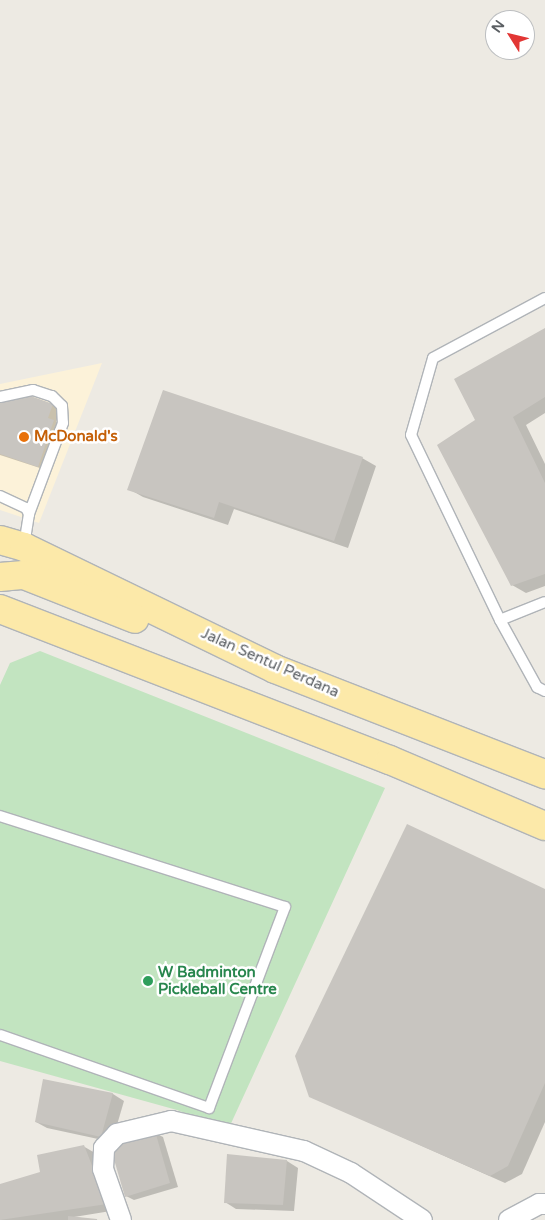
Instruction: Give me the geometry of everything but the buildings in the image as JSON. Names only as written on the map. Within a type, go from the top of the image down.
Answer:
[{"type":"main road","name":"Jalan Sentul Perdana","points":[[12,543],[276,669],[545,774]]},
{"type":"main road","points":[[0,577],[24,575],[127,616],[276,669]]},
{"type":"main road","points":[[0,609],[390,760],[545,826]]},
{"type":"street","points":[[121,1220],[102,1169],[104,1148],[117,1134],[172,1121],[304,1151],[350,1173],[422,1220]]},
{"type":"street","points":[[509,1220],[539,1204],[545,1204]]},
{"type":"lane","points":[[545,298],[433,358],[411,435],[500,620],[538,687],[545,691]]},
{"type":"lane","points":[[0,397],[33,390],[52,396],[62,406],[63,423],[29,514],[12,543]]},
{"type":"lane","points":[[0,496],[20,502],[29,514]]},
{"type":"lane","points":[[500,620],[545,602]]},
{"type":"lane","points":[[0,816],[285,907],[210,1108],[0,1035]]},
{"type":"shaded area","points":[[102,363],[39,523],[0,510],[0,384]]},
{"type":"green space","points":[[40,651],[385,788],[228,1130],[177,1110],[0,1061],[0,685],[10,663]]},
{"type":"place","name":"McDonald's","points":[[24,437]]},
{"type":"place","name":"W Badminton Pickleball Centre","points":[[148,981]]}]
